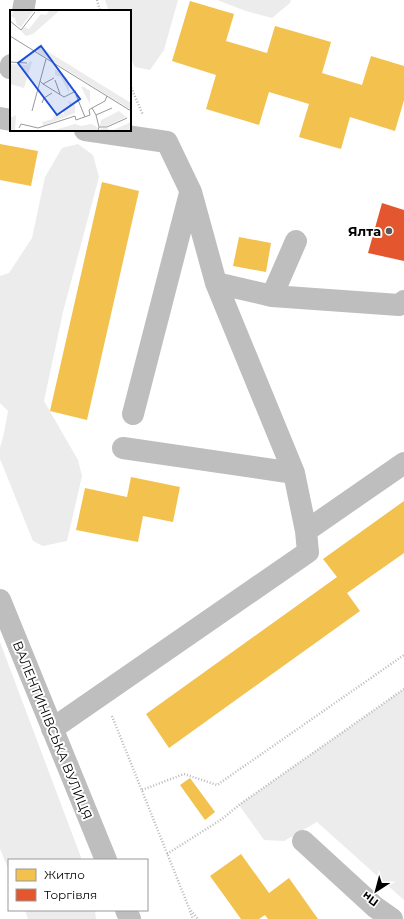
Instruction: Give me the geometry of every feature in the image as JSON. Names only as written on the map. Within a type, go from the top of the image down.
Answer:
[{"type":"street","points":[[23,10],[25,0]]},
{"type":"street","points":[[0,118],[10,120]]},
{"type":"street","points":[[52,729],[308,552],[306,531],[294,473],[216,283],[191,192],[167,142],[92,131]]},
{"type":"street","points":[[133,414],[191,192]]},
{"type":"street","points":[[272,296],[296,241]]},
{"type":"street","points":[[216,283],[272,296],[399,305],[404,301]]},
{"type":"street","points":[[123,448],[294,473]]},
{"type":"street","points":[[306,531],[404,463]]},
{"type":"street","name":"ВАЛЕНТИНІВСЬКА ВУЛИЦЯ","points":[[0,600],[106,859]]},
{"type":"street","points":[[303,841],[375,907],[392,919]]},
{"type":"path","points":[[97,0],[100,10]]},
{"type":"path","points":[[131,87],[154,140]]},
{"type":"path","points":[[142,790],[184,774],[217,785],[404,655]]},
{"type":"path","points":[[167,854],[222,819],[404,689]]},
{"type":"path","points":[[103,694],[193,919]]},
{"type":"path","points":[[189,908],[198,919]]},
{"type":"shaded area","points":[[105,0],[178,0],[164,50],[150,70],[135,67],[131,59],[131,10],[109,10]]},
{"type":"shaded area","points":[[217,0],[291,0],[290,3],[272,18],[246,11]]},
{"type":"shaded area","points":[[78,144],[93,155],[99,177],[63,312],[44,401],[78,460],[82,476],[67,541],[43,546],[33,541],[0,459],[0,448],[8,411],[0,403],[0,276],[9,273],[32,238],[45,177],[62,148]]},
{"type":"shaded area","points":[[0,642],[82,859],[8,859],[8,869],[0,849]]},
{"type":"shaded area","points":[[404,689],[404,900],[317,822],[284,841],[264,840],[239,805]]},
{"type":"shaded area","points":[[25,911],[95,911],[96,919],[28,919]]},
{"type":"building: Житло","points":[[190,1],[234,14],[226,41],[267,53],[275,26],[331,42],[322,73],[362,85],[371,56],[404,66],[404,100],[395,131],[350,117],[341,149],[299,137],[309,104],[269,92],[259,125],[206,109],[216,75],[172,61]]},
{"type":"building: Житло","points":[[0,144],[38,151],[31,186],[0,180]]},
{"type":"building: Житло","points":[[102,182],[139,191],[87,420],[50,411]]},
{"type":"building: Житло","points":[[239,237],[271,243],[266,272],[233,266]]},
{"type":"building: Житло","points":[[131,477],[180,487],[173,522],[143,516],[138,542],[76,530],[85,488],[127,497]]},
{"type":"building: Житло","points":[[404,501],[404,553],[347,593],[360,611],[169,748],[146,714],[337,577],[323,559]]},
{"type":"building: Житло","points":[[190,778],[215,812],[205,820],[180,785]]},
{"type":"building: Житло","points":[[241,854],[269,893],[289,878],[318,919],[268,919],[265,915],[259,919],[241,919],[210,876]]},
{"type":"building: Торгівля","name":"Ялта","points":[[382,203],[404,210],[404,261],[368,253]]},
{"type":"place","name":"Ялта","points":[[389,231]]}]
